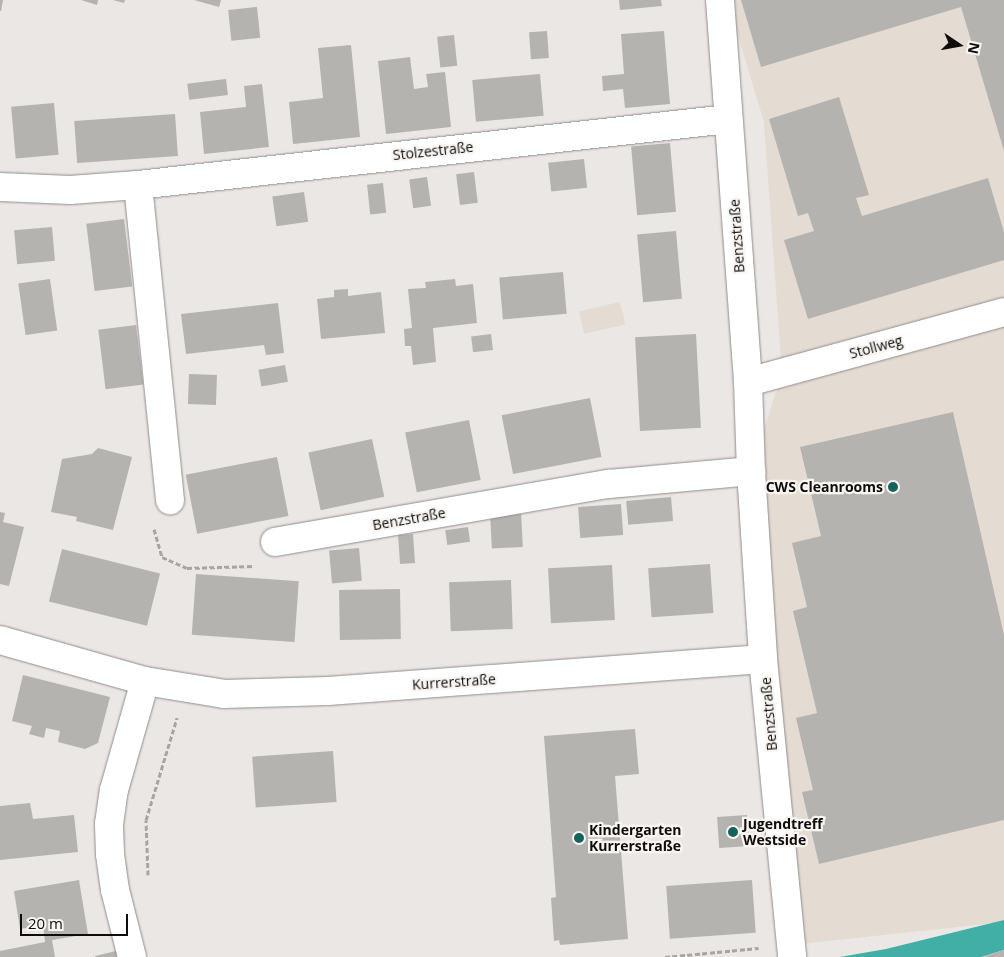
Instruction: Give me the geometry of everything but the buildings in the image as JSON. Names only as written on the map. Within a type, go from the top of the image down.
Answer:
[{"type":"street","name":"Benzstraße","points":[[720,0],[748,382],[750,471],[763,658],[791,951]]},
{"type":"street","name":"Stolzestraße","points":[[0,187],[70,190],[138,185],[728,119]]},
{"type":"street","points":[[138,185],[170,500]]},
{"type":"street","name":"Stollweg","points":[[748,382],[1004,312]]},
{"type":"street","name":"Benzstraße","points":[[276,542],[609,484],[750,471]]},
{"type":"street","name":"Kurrerstraße","points":[[0,640],[145,681],[224,694],[328,691],[763,658]]},
{"type":"street","points":[[132,957],[115,890],[110,854],[110,824],[114,790],[145,681]]},
{"type":"path","points":[[170,500],[154,528],[162,557],[186,568],[258,566],[276,542]]},
{"type":"path","points":[[148,878],[146,820],[185,689]]},
{"type":"path","points":[[665,957],[791,951]]},
{"type":"shaded area","points":[[727,0],[1004,0],[1004,922],[791,945],[751,471],[782,373],[764,122]]},
{"type":"shaded area","points":[[620,302],[625,324],[584,334],[579,311]]},
{"type":"water","points":[[1004,920],[1004,950],[981,957],[840,957],[886,949]]},
{"type":"place","name":"CWS Cleanrooms","points":[[893,487]]},
{"type":"place","name":"Jugendtreff Westside","points":[[733,832]]},
{"type":"place","name":"Kindergarten Kurrerstraße","points":[[579,838]]}]
